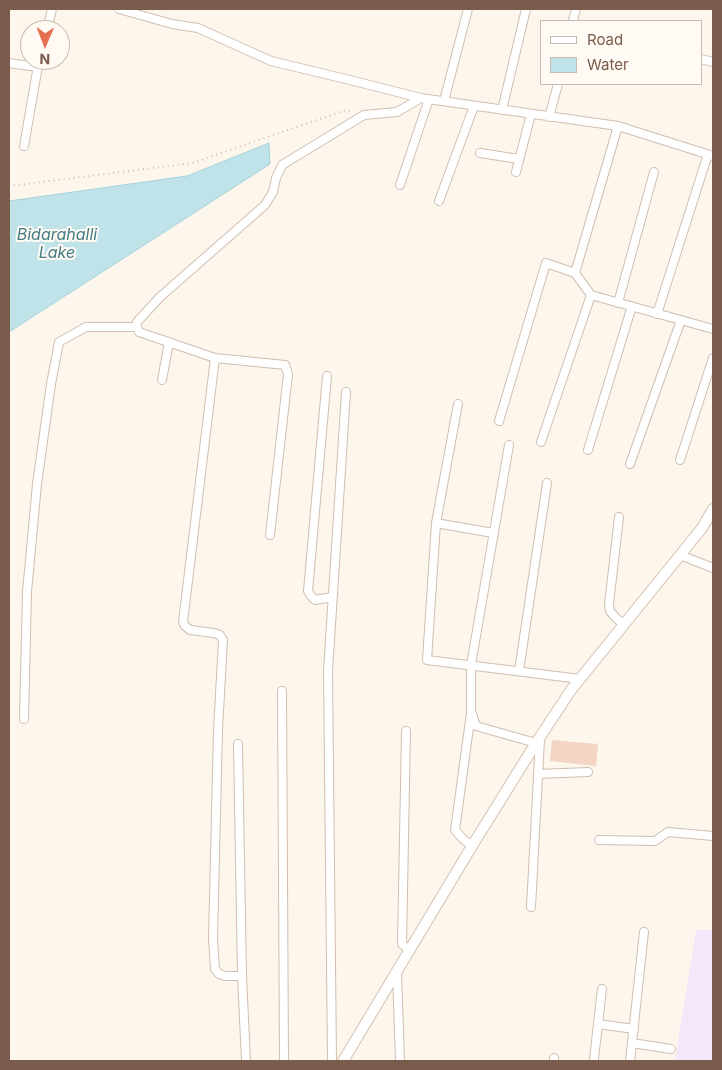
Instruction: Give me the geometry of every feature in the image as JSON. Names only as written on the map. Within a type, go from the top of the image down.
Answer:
[{"type":"main road","points":[[343,1061],[538,740],[580,679],[702,528],[713,509]]},
{"type":"street","points":[[119,9],[139,12],[172,24],[198,28],[272,60],[425,99],[618,126],[711,155],[657,314]]},
{"type":"street","points":[[444,102],[468,9]]},
{"type":"street","points":[[502,110],[526,9]]},
{"type":"street","points":[[24,146],[37,70]]},
{"type":"street","points":[[549,117],[558,85]]},
{"type":"street","points":[[270,535],[288,374],[285,365],[215,358],[139,332],[137,322],[160,297],[264,206],[273,192],[276,178],[282,166],[364,115],[397,112],[425,99]]},
{"type":"street","points":[[400,185],[425,99]]},
{"type":"street","points":[[439,201],[474,106]]},
{"type":"street","points":[[516,172],[531,114]]},
{"type":"street","points":[[575,273],[618,126]]},
{"type":"street","points":[[480,153],[519,159]]},
{"type":"street","points":[[618,303],[654,172]]},
{"type":"street","points":[[499,422],[546,264],[575,273],[591,295],[713,329]]},
{"type":"street","points":[[541,442],[591,295]]},
{"type":"street","points":[[588,450],[632,306]]},
{"type":"street","points":[[630,464],[681,320]]},
{"type":"street","points":[[24,719],[28,582],[37,484],[59,342],[86,327],[137,327]]},
{"type":"street","points":[[162,380],[169,342]]},
{"type":"street","points":[[215,358],[183,622],[190,630],[214,633],[220,635],[223,640],[218,730],[213,939],[215,969],[219,974],[225,976],[242,976]]},
{"type":"street","points":[[680,460],[713,358]]},
{"type":"street","points":[[327,376],[308,591],[315,600],[332,598]]},
{"type":"street","points":[[332,1061],[328,678],[346,392]]},
{"type":"street","points":[[458,404],[436,523],[427,660],[580,679]]},
{"type":"street","points":[[472,846],[455,830],[471,711],[471,665],[508,445]]},
{"type":"street","points":[[519,671],[547,484]]},
{"type":"street","points":[[619,517],[609,604],[610,611],[624,624]]},
{"type":"street","points":[[436,523],[493,533]]},
{"type":"street","points":[[680,555],[713,568]]},
{"type":"street","points":[[282,691],[284,1061]]},
{"type":"street","points":[[471,711],[476,726],[538,740],[532,906]]},
{"type":"street","points":[[406,731],[402,944],[410,951]]},
{"type":"street","points":[[238,744],[242,976],[246,1061]]},
{"type":"street","points":[[538,774],[588,772]]},
{"type":"street","points":[[599,840],[655,840],[668,832],[713,836]]},
{"type":"street","points":[[630,1061],[644,932]]},
{"type":"street","points":[[397,972],[400,1061]]},
{"type":"street","points":[[594,1060],[602,989]]},
{"type":"street","points":[[598,1024],[634,1029]]},
{"type":"street","points":[[632,1043],[671,1049]]},
{"type":"path","points":[[9,186],[192,163],[346,110],[364,115]]},
{"type":"shaded area","points":[[696,930],[713,930],[713,1061],[675,1061]]},
{"type":"water","name":"Bidarahalli Lake","points":[[269,143],[270,164],[9,332],[9,201],[187,176]]},
{"type":"building","points":[[552,740],[598,744],[596,766],[550,761]]}]
